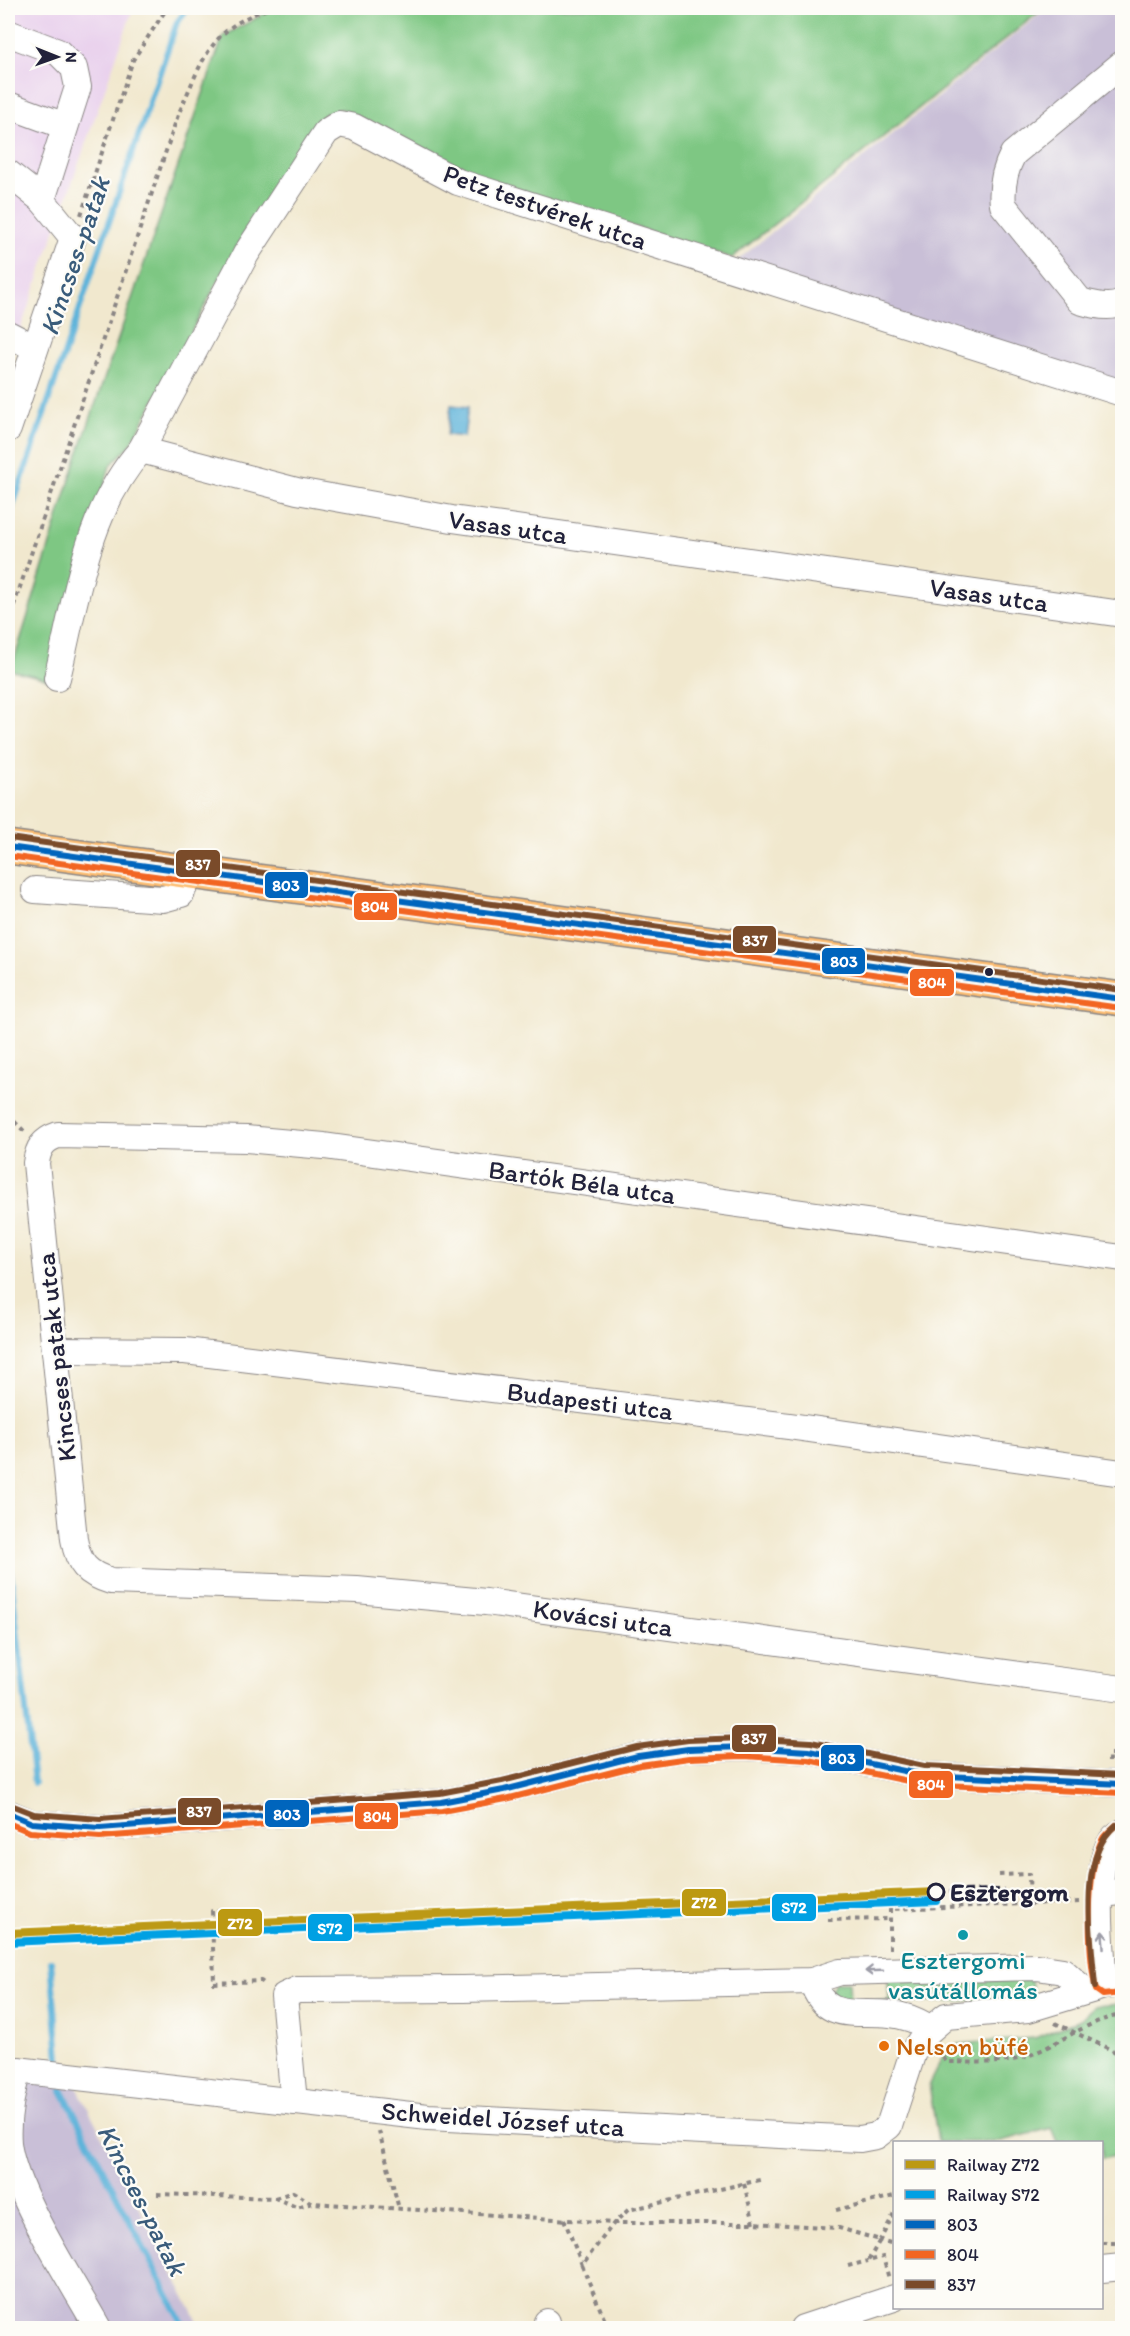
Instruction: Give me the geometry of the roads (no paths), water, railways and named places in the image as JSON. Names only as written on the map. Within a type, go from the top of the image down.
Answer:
[{"type":"main road","points":[[8,847],[191,870],[1122,999]]},
{"type":"street","points":[[8,33],[58,52],[74,68],[78,87],[42,200]]},
{"type":"street","points":[[1122,64],[1013,154],[1005,169],[1002,191],[1003,206],[1080,301],[1094,305],[1117,306],[1122,303]]},
{"type":"street","points":[[8,105],[66,126]]},
{"type":"street","name":"Petz testvérek utca","points":[[141,450],[246,254],[326,132],[339,124],[354,127],[458,182],[1122,393]]},
{"type":"street","points":[[8,173],[42,200],[73,238],[8,429]]},
{"type":"street","points":[[8,334],[35,348]]},
{"type":"street","points":[[57,678],[85,564],[104,505],[121,472],[141,450]]},
{"type":"street","name":"Vasas utca","points":[[141,450],[297,491],[452,519],[1122,614]]},
{"type":"street","points":[[35,890],[163,899],[181,894],[191,870]]},
{"type":"street","name":"Bartók Béla utca","points":[[42,1145],[51,1137],[66,1135],[246,1139],[303,1144],[1122,1258]]},
{"type":"street","name":"Kincses patak utca","points":[[42,1145],[36,1163],[74,1539],[77,1555],[83,1568]]},
{"type":"street","name":"Budapesti utca","points":[[55,1350],[185,1351],[789,1426],[1122,1473]]},
{"type":"street","name":"Kovácsi utca","points":[[83,1568],[93,1576],[111,1581],[357,1590],[486,1602],[1122,1689]]},
{"type":"street","points":[[8,1813],[32,1823],[100,1828],[441,1802],[515,1788],[638,1756],[688,1749],[744,1747],[809,1751],[923,1775],[1119,1774]]},
{"type":"street","points":[[1104,1987],[1101,1896],[1112,1864],[1108,1843],[1122,1832]]},
{"type":"street","points":[[294,2102],[284,1996],[297,1990],[314,1988],[463,1989],[812,1980],[840,1972],[1054,1967],[1071,1977],[1104,1987]]},
{"type":"street","points":[[812,1980],[820,2001],[836,2010],[902,2016],[927,2031],[951,2014],[1028,2009],[1104,1987]]},
{"type":"street","name":"Schweidel József utca","points":[[13,2070],[428,2117],[860,2139],[876,2136],[890,2126],[913,2052],[927,2031]]},
{"type":"street","points":[[13,2070],[8,2144],[15,2169],[28,2202],[98,2328]]},
{"type":"street","points":[[1103,2269],[1122,2267]]},
{"type":"street","points":[[803,2328],[893,2292]]},
{"type":"water","points":[[451,405],[468,407],[464,437],[447,435]]},
{"type":"waterway","name":"Kincses-patak","points":[[8,520],[177,22],[188,8]]},
{"type":"waterway","name":"Kincses-patak","points":[[8,1547],[34,1783]]},
{"type":"waterway","name":"Kincses-patak","points":[[51,1961],[59,2058]]},
{"type":"waterway","name":"Kincses-patak","points":[[62,2090],[185,2328]]},
{"type":"railway","points":[[936,1892],[1004,1890]]},
{"type":"rail line","name":"Z72","points":[[8,1933],[936,1892]]},
{"type":"rail line","name":"S72","points":[[8,1942],[936,1901]]},
{"type":"place","name":"Esztergom","points":[[936,1892]]},
{"type":"place","name":"Esztergomi vasútállomás","points":[[963,1935]]},
{"type":"place","name":"Nelson büfé","points":[[884,2046]]}]
